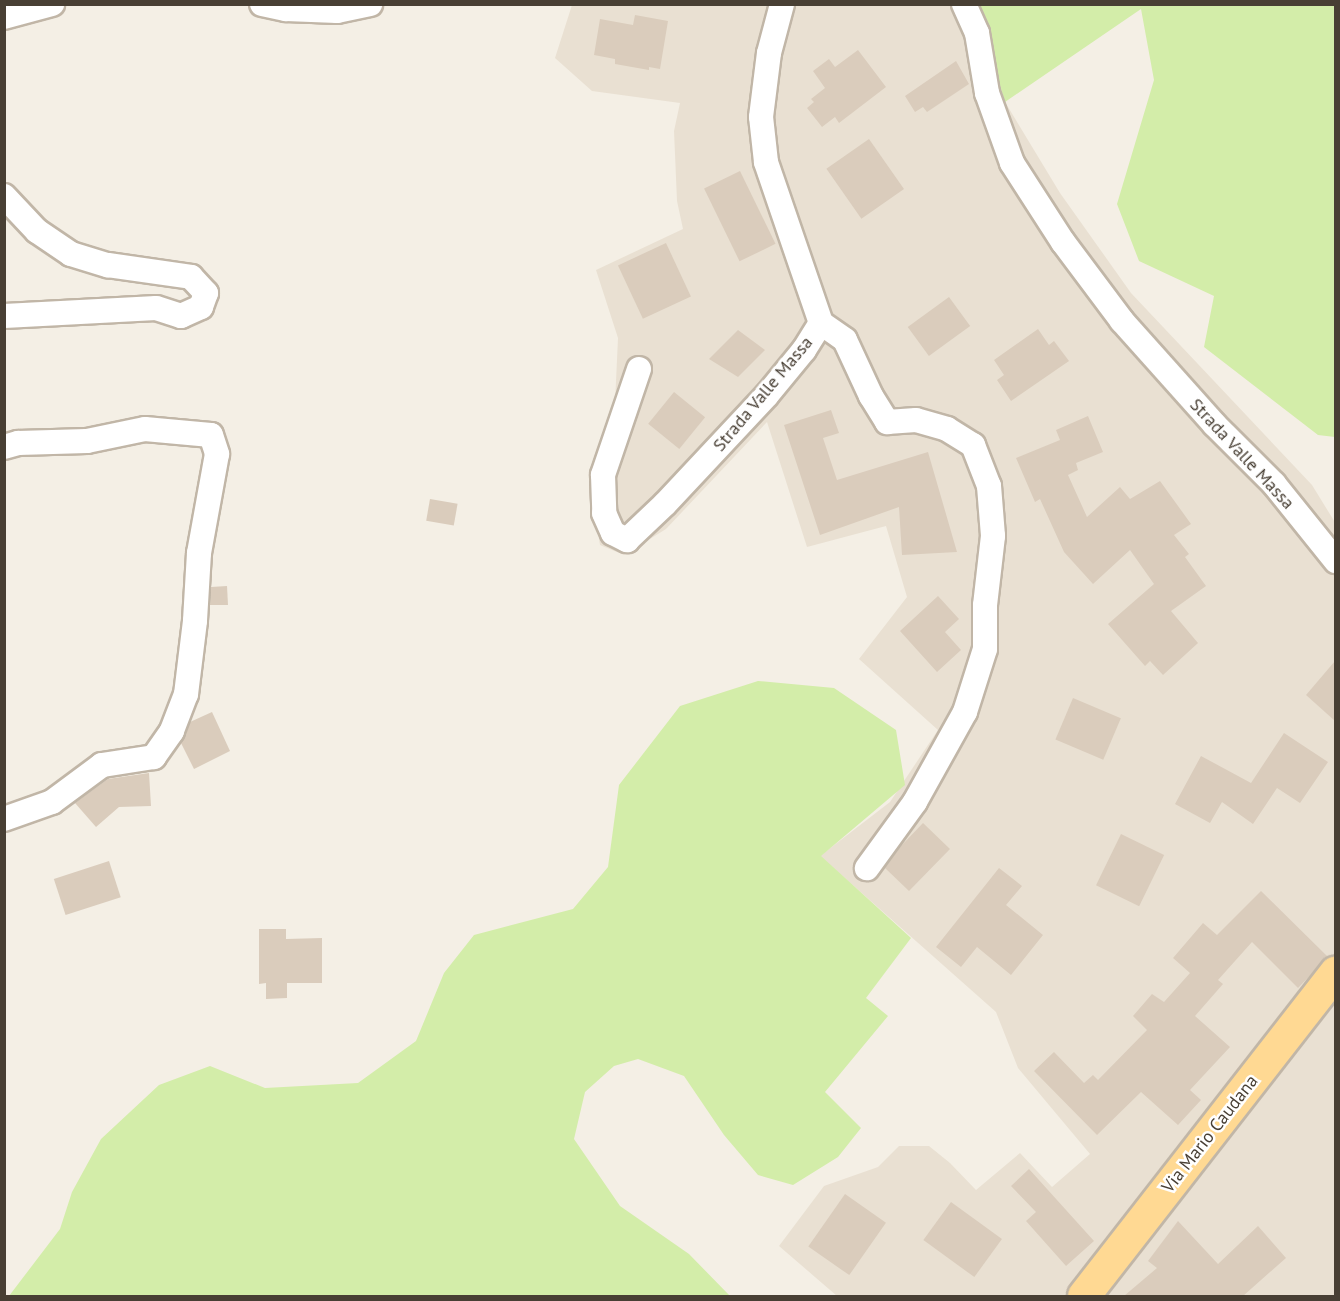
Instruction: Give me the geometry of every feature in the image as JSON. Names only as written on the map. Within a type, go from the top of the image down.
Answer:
[{"type":"main road","name":"Via Mario Caudana","points":[[1084,1296],[1335,972]]},
{"type":"street","points":[[4,17],[52,4]]},
{"type":"street","points":[[262,4],[286,9],[338,10],[370,4]]},
{"type":"street","name":"Strada Valle Massa","points":[[639,369],[603,476],[604,513],[613,533],[627,540],[665,504],[767,395],[804,350],[822,323],[766,162],[761,117],[769,53],[782,4]]},
{"type":"street","name":"Strada Valle Massa","points":[[964,4],[977,33],[987,93],[1012,163],[1063,242],[1122,321],[1214,424],[1274,484],[1335,561]]},
{"type":"street","points":[[4,196],[37,231],[71,254],[108,265],[191,277],[206,294],[201,307],[181,316],[156,308],[4,316]]},
{"type":"street","points":[[822,323],[845,340],[871,396],[887,422],[916,420],[947,429],[973,445],[989,486],[993,536],[985,605],[985,649],[965,712],[915,802],[867,868]]},
{"type":"street","points":[[4,447],[18,444],[87,441],[145,429],[211,435],[217,454],[199,553],[195,621],[186,694],[172,731],[154,757],[102,765],[52,802],[4,819]]},
{"type":"shaded area","points":[[572,5],[979,5],[1005,102],[1060,193],[1131,293],[1312,485],[1336,524],[1335,1296],[837,1296],[779,1246],[824,1186],[878,1167],[899,1146],[929,1146],[950,1163],[976,1190],[1020,1153],[1052,1187],[1090,1154],[1018,1068],[996,1012],[820,856],[890,802],[938,730],[859,659],[907,597],[886,526],[807,547],[767,422],[666,529],[624,555],[600,545],[591,490],[615,403],[618,338],[596,270],[683,229],[677,201],[674,131],[680,103],[592,91],[555,58]]},
{"type":"green space","points":[[975,5],[1335,5],[1335,437],[1318,435],[1204,347],[1214,296],[1139,261],[1117,204],[1154,80],[1141,9],[1005,102]]},
{"type":"green space","points":[[758,681],[834,688],[896,730],[905,785],[821,856],[911,938],[866,998],[888,1016],[825,1092],[861,1128],[838,1157],[793,1185],[758,1175],[724,1135],[684,1076],[638,1059],[614,1066],[585,1092],[574,1139],[620,1206],[689,1254],[730,1296],[9,1296],[60,1229],[72,1192],[101,1139],[159,1085],[210,1066],[265,1088],[358,1083],[416,1041],[444,973],[474,935],[573,909],[608,867],[619,785],[680,706]]},
{"type":"building","points":[[635,15],[668,21],[660,69],[649,67],[649,70],[615,64],[615,59],[594,55],[600,19],[633,25]]},
{"type":"building","points":[[858,50],[886,87],[839,123],[835,117],[822,127],[807,108],[814,102],[811,99],[825,88],[813,71],[829,59],[835,67]]},
{"type":"building","points":[[956,61],[969,84],[927,112],[923,107],[915,112],[905,96]]},
{"type":"building","points":[[869,139],[904,189],[861,219],[826,169]]},
{"type":"building","points":[[740,171],[776,244],[740,261],[704,189]]},
{"type":"building","points":[[666,243],[691,296],[643,319],[618,265]]},
{"type":"building","points":[[949,297],[970,326],[929,356],[908,327]]},
{"type":"building","points":[[1038,329],[1049,345],[1054,341],[1069,361],[1011,401],[997,380],[1004,375],[994,360]]},
{"type":"building","points":[[738,330],[765,350],[738,377],[709,359]]},
{"type":"building","points":[[674,392],[705,417],[679,449],[648,424]]},
{"type":"building","points":[[831,410],[839,433],[823,438],[837,480],[928,452],[957,552],[902,555],[899,507],[820,535],[784,425]]},
{"type":"building","points":[[1088,416],[1103,452],[1076,463],[1078,470],[1068,475],[1087,517],[1120,487],[1130,499],[1160,481],[1191,524],[1174,535],[1189,554],[1185,557],[1206,586],[1171,611],[1198,643],[1163,675],[1150,661],[1145,666],[1108,624],[1154,584],[1130,550],[1093,584],[1064,552],[1040,499],[1035,502],[1016,458],[1060,440],[1056,430]]},
{"type":"building","points":[[430,499],[458,504],[454,526],[426,521]]},
{"type":"building","points":[[227,586],[228,605],[210,605],[211,587]]},
{"type":"building","points":[[938,596],[959,619],[945,632],[961,650],[937,672],[900,631]]},
{"type":"building","points":[[1335,661],[1335,721],[1306,695]]},
{"type":"building","points":[[1073,698],[1121,718],[1103,760],[1055,739]]},
{"type":"building","points":[[212,712],[230,751],[194,769],[181,743],[190,722]]},
{"type":"building","points":[[1284,733],[1328,762],[1300,803],[1277,788],[1253,824],[1222,802],[1210,823],[1175,804],[1201,756],[1251,783]]},
{"type":"building","points":[[149,773],[151,806],[119,807],[96,827],[75,803],[108,779]]},
{"type":"building","points":[[923,823],[950,849],[909,891],[885,868],[901,846]]},
{"type":"building","points":[[1121,834],[1164,855],[1139,906],[1096,885]]},
{"type":"building","points":[[109,861],[121,897],[66,915],[54,879]]},
{"type":"building","points":[[999,868],[1022,886],[1006,905],[1043,935],[1011,975],[977,947],[961,967],[936,947]]},
{"type":"building","points":[[1261,891],[1328,957],[1298,988],[1252,942],[1218,980],[1223,984],[1195,1016],[1230,1047],[1190,1090],[1201,1100],[1178,1125],[1141,1092],[1097,1135],[1034,1071],[1054,1052],[1084,1083],[1093,1075],[1098,1080],[1147,1030],[1133,1016],[1152,994],[1164,1002],[1190,973],[1173,958],[1203,923],[1217,935]]},
{"type":"building","points":[[259,929],[286,929],[286,939],[322,938],[322,983],[287,983],[287,998],[266,999],[266,983],[259,984]]},
{"type":"building","points":[[1029,1169],[1094,1241],[1066,1266],[1026,1221],[1036,1212],[1011,1186]]},
{"type":"building","points":[[845,1194],[886,1223],[849,1275],[808,1246]]},
{"type":"building","points":[[951,1202],[1002,1239],[974,1277],[923,1240]]},
{"type":"building","points":[[1178,1221],[1218,1264],[1258,1226],[1286,1258],[1243,1296],[1124,1296],[1157,1268],[1148,1261]]}]
